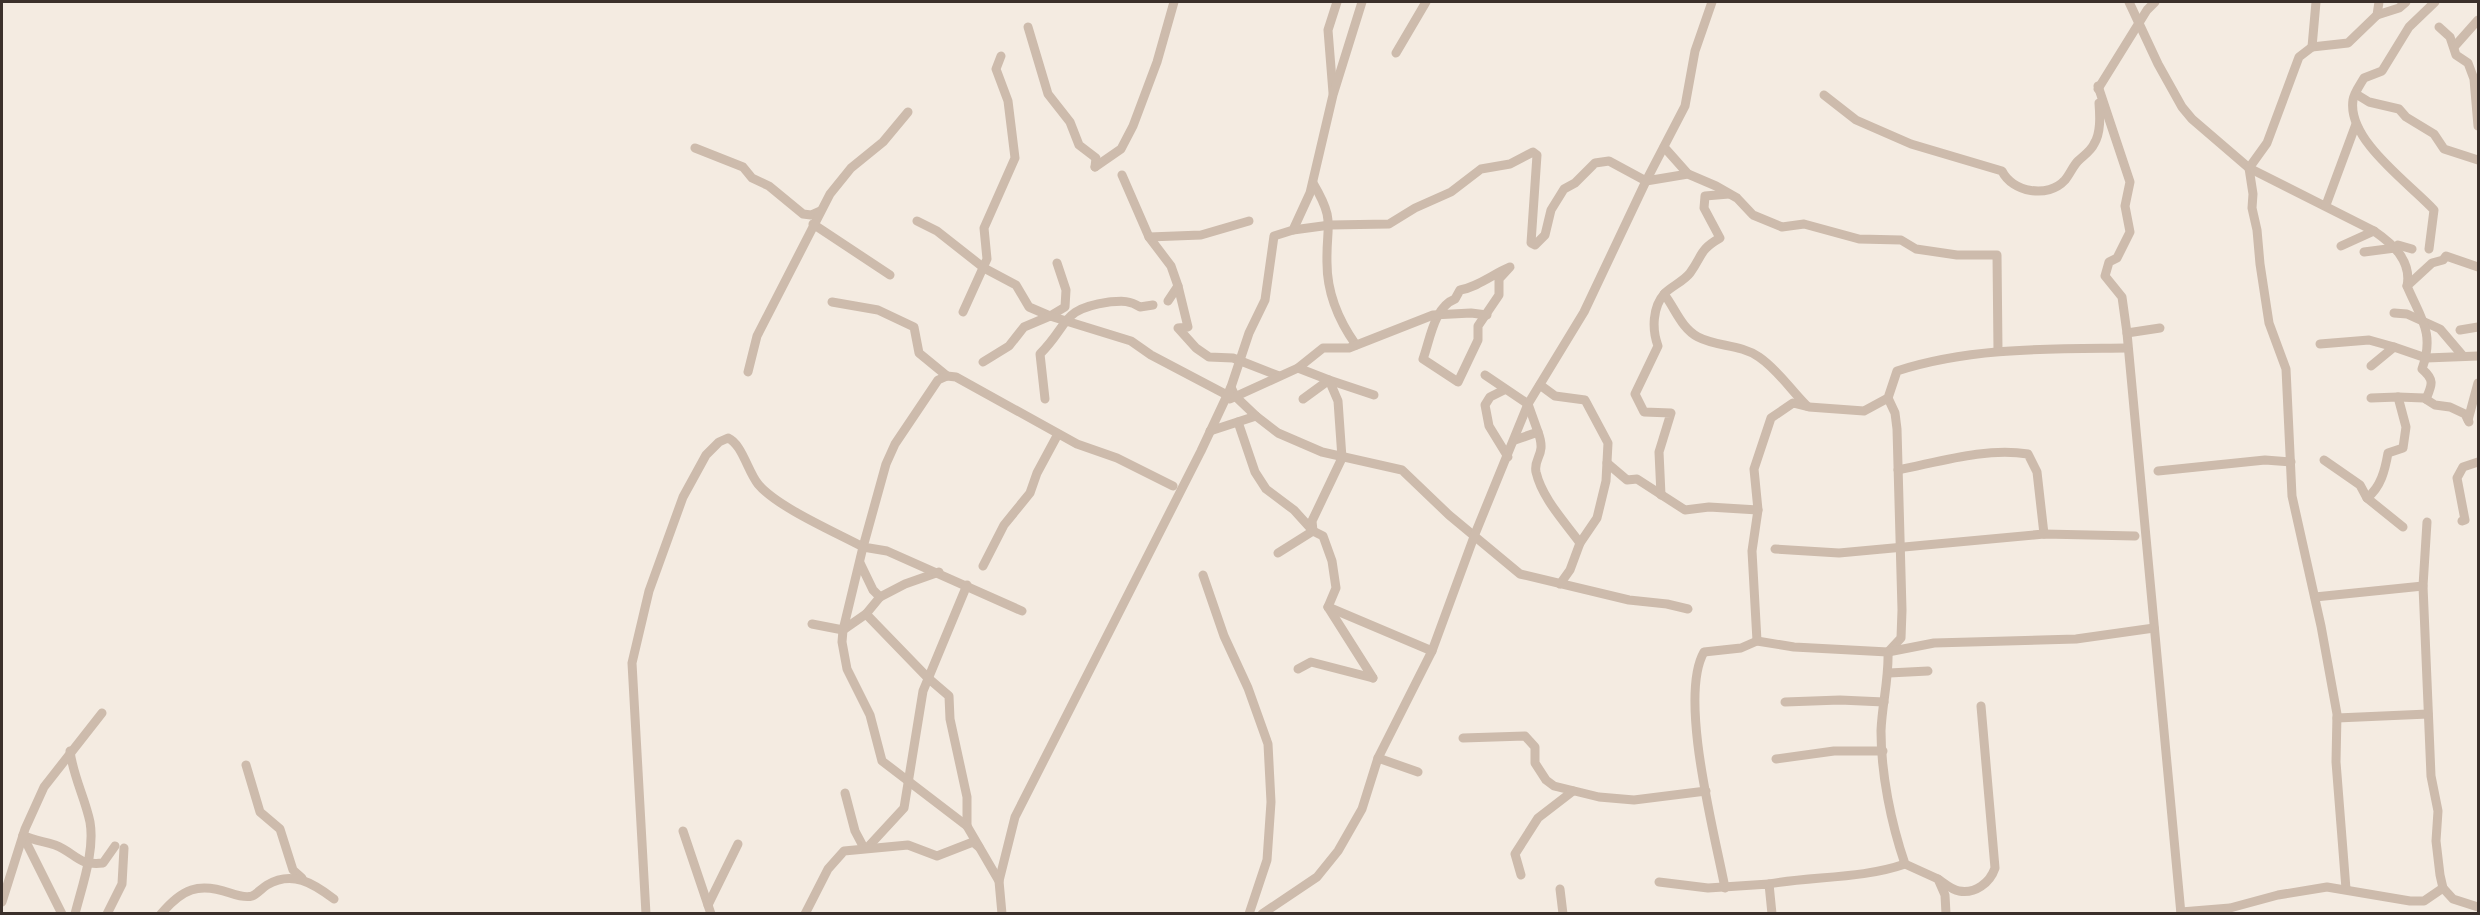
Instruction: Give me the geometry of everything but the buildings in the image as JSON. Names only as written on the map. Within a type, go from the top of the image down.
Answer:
[{"type":"street","points":[[1028,27],[1048,94],[1070,122],[1079,145],[1096,158],[1095,167],[1121,149],[1133,126],[1157,62],[1174,2]]},
{"type":"street","points":[[1333,95],[1328,30],[1335,2]]},
{"type":"street","points":[[1293,230],[1306,206],[1313,183],[1333,95],[1362,2]]},
{"type":"street","points":[[1396,53],[1426,2]]},
{"type":"street","points":[[1262,914],[1306,886],[1329,864],[1362,809],[1378,758],[1432,651],[1475,534],[1528,404],[1584,312],[1646,181],[1687,102],[1695,51],[1712,2]]},
{"type":"street","points":[[2129,2],[2138,26],[2186,112],[2249,168],[2326,205],[2390,241],[2406,264],[2409,276],[2407,286],[2427,325],[2426,358],[2422,369],[2431,376],[2432,385],[2426,399]]},
{"type":"street","points":[[1824,95],[1856,120],[1911,144],[2002,171],[2006,180],[2025,191],[2046,189],[2064,182],[2076,163],[2094,145],[2100,119],[2098,86],[2155,2]]},
{"type":"street","points":[[2312,47],[2316,2]]},
{"type":"street","points":[[2377,15],[2379,2]]},
{"type":"street","points":[[2346,889],[2336,762],[2337,718],[2315,597],[2303,540],[2295,518],[2286,369],[2270,323],[2260,264],[2258,230],[2252,208],[2253,194],[2249,168],[2267,144],[2299,57],[2312,47],[2348,43],[2377,15],[2399,8],[2406,2]]},
{"type":"street","points":[[2429,249],[2434,210],[2365,140],[2356,124],[2353,99],[2364,78],[2382,70],[2409,27],[2435,2]]},
{"type":"street","points":[[2454,48],[2478,20]]},
{"type":"street","points":[[2439,27],[2450,37],[2456,55],[2468,63],[2474,80],[2478,126]]},
{"type":"street","points":[[963,312],[987,259],[984,228],[1015,158],[1008,101],[996,69],[1001,56]]},
{"type":"street","points":[[2098,86],[2130,182],[2125,206],[2130,232],[2117,258],[2109,262],[2105,276],[2122,297],[2127,333],[2181,913],[2230,908],[2327,887],[2410,901],[2424,901],[2443,888]]},
{"type":"street","points":[[2356,94],[2369,102],[2399,109],[2434,134],[2444,149],[2478,160]]},
{"type":"street","points":[[748,372],[757,336],[821,210],[850,168],[883,142],[908,112]]},
{"type":"street","points":[[2326,205],[2356,124]]},
{"type":"street","points":[[1664,147],[1688,174],[1729,194],[1753,215],[1782,227],[1804,224],[1859,239],[1901,240],[1916,249],[1957,255],[1997,255],[1998,351]]},
{"type":"street","points":[[695,148],[743,167],[752,178],[769,186],[803,214],[811,215],[821,210]]},
{"type":"street","points":[[1002,914],[999,881],[1015,817],[1229,395],[1249,333],[1266,293],[1274,236],[1293,230],[1330,225],[1391,224],[1409,211],[1452,192],[1481,169],[1508,164],[1533,152],[1537,155],[1532,243],[1535,245],[1545,235],[1551,210],[1561,192],[1577,181],[1595,163],[1609,161],[1616,163],[1646,181],[1688,174]]},
{"type":"street","points":[[1122,176],[1149,237],[1172,266],[1188,326],[1187,329],[1178,327],[1182,334],[1209,357],[1230,357],[1279,375]]},
{"type":"street","points":[[1313,183],[1326,206],[1330,225],[1327,264],[1332,296],[1339,321],[1356,345]]},
{"type":"street","points":[[1661,495],[1659,453],[1671,413],[1644,412],[1635,394],[1658,346],[1652,332],[1659,303],[1664,294],[1690,274],[1704,247],[1720,238],[1704,208],[1705,196],[1729,194]]},
{"type":"street","points":[[918,221],[937,231],[984,268],[1016,285],[1029,306],[1065,322],[1131,341],[1151,355],[1229,395],[1278,433],[1342,458],[1363,459],[1402,470],[1449,515],[1475,534],[1517,572],[1560,584],[1688,609]]},
{"type":"street","points":[[1149,237],[1202,234],[1249,221]]},
{"type":"street","points":[[813,224],[890,275]]},
{"type":"street","points":[[2341,246],[2374,231]]},
{"type":"street","points":[[2364,252],[2395,248],[2398,245],[2412,249]]},
{"type":"street","points":[[2407,286],[2432,263],[2443,260],[2445,256],[2478,267]]},
{"type":"street","points":[[982,362],[1009,346],[1024,327],[1065,307],[1066,290],[1058,263]]},
{"type":"street","points":[[1510,267],[1499,279],[1499,295],[1486,315],[1478,326],[1478,340],[1458,382],[1423,359],[1439,314],[1446,303],[1455,300],[1460,290],[1474,288],[1490,275],[1510,267]]},
{"type":"street","points":[[1168,301],[1178,286]]},
{"type":"street","points":[[1664,294],[1682,323],[1698,337],[1743,348],[1757,355],[1777,370],[1788,387],[1809,407]]},
{"type":"street","points":[[1045,399],[1041,354],[1072,314],[1085,306],[1130,300],[1140,307],[1153,305]]},
{"type":"street","points":[[832,302],[878,310],[911,325],[916,330],[918,353],[947,376],[956,377],[1058,434],[1173,486]]},
{"type":"street","points":[[2394,313],[2407,314],[2440,329],[2463,356]]},
{"type":"street","points":[[1229,395],[1298,369],[1323,348],[1343,349],[1439,314],[1486,315]]},
{"type":"street","points":[[2460,330],[2478,327]]},
{"type":"street","points":[[2127,333],[2160,328]]},
{"type":"street","points":[[2320,344],[2369,340],[2394,346],[2426,358],[2478,356]]},
{"type":"street","points":[[2371,366],[2394,346]]},
{"type":"street","points":[[1757,641],[1752,551],[1758,510],[1754,469],[1771,418],[1792,403],[1809,407],[1864,411],[1888,398],[1897,371],[1922,363],[1998,351],[2127,348]]},
{"type":"street","points":[[1298,369],[1374,395]]},
{"type":"street","points":[[1485,375],[1504,390],[1528,404],[1543,447],[1535,469],[1544,493],[1580,543]]},
{"type":"street","points":[[947,376],[934,385],[895,444],[886,464],[863,547],[842,642],[847,669],[870,715],[881,757],[907,782],[940,803],[967,826],[999,881]]},
{"type":"street","points":[[1303,399],[1329,380]]},
{"type":"street","points":[[1313,531],[1312,521],[1342,458],[1338,401],[1329,380]]},
{"type":"street","points":[[2371,398],[2426,399],[2435,405],[2450,407],[2465,414],[2469,421],[2478,383]]},
{"type":"street","points":[[1540,385],[1555,396],[1585,400],[1608,443],[1607,463],[1597,518],[1580,543],[1570,570],[1560,584]]},
{"type":"street","points":[[1504,390],[1490,397],[1485,405],[1489,426],[1508,457]]},
{"type":"street","points":[[2367,498],[2377,490],[2388,453],[2403,448],[2406,427],[2398,397]]},
{"type":"street","points":[[1888,398],[1895,413],[1901,638],[1888,652],[1889,673],[1884,702],[1882,751],[1895,836],[1905,864]]},
{"type":"street","points":[[1210,431],[1256,416]]},
{"type":"street","points":[[1238,422],[1255,472],[1266,489],[1294,510],[1313,531],[1323,536],[1332,561],[1336,588],[1328,607]]},
{"type":"street","points":[[1515,440],[1538,432]]},
{"type":"street","points":[[983,566],[1004,525],[1030,493],[1037,473],[1058,434]]},
{"type":"street","points":[[646,914],[632,663],[648,591],[683,497],[706,455],[722,440],[730,438],[753,477],[770,496],[863,547],[887,551],[907,562],[939,572],[1022,611]]},
{"type":"street","points":[[1898,471],[1968,457],[2028,454],[2037,472],[2044,534]]},
{"type":"street","points":[[2158,471],[2265,460],[2291,462]]},
{"type":"street","points":[[2324,460],[2360,484],[2367,498],[2403,527]]},
{"type":"street","points":[[2463,521],[2465,520],[2457,478],[2463,467],[2478,462]]},
{"type":"street","points":[[1607,463],[1627,480],[1637,479],[1685,510],[1708,507],[1758,510]]},
{"type":"street","points":[[2427,522],[2423,586],[2431,776],[2438,811],[2436,841],[2443,888],[2453,899],[2478,907]]},
{"type":"street","points":[[1278,553],[1313,531]]},
{"type":"street","points":[[1775,549],[1839,553],[2044,534],[2135,536]]},
{"type":"street","points":[[860,563],[880,597]]},
{"type":"street","points":[[812,624],[843,630],[866,614],[880,597],[905,584],[939,572]]},
{"type":"street","points":[[1203,575],[1224,636],[1248,688],[1268,744],[1271,802],[1267,860],[1249,914]]},
{"type":"street","points":[[866,847],[904,808],[923,691],[967,585]]},
{"type":"street","points":[[2315,597],[2423,586]]},
{"type":"street","points":[[1328,607],[1432,651]]},
{"type":"street","points":[[1298,669],[1311,662],[1373,678],[1328,607]]},
{"type":"street","points":[[866,614],[928,678],[944,689],[950,701],[950,719],[967,797],[967,826]]},
{"type":"street","points":[[1725,888],[1706,791],[1696,718],[1699,661],[1704,652],[1741,648],[1757,641],[1794,647],[1888,652],[1934,643],[2076,639],[2154,628]]},
{"type":"street","points":[[1889,673],[1928,671]]},
{"type":"street","points":[[1785,702],[1840,700],[1884,702]]},
{"type":"street","points":[[1659,882],[1725,888],[1884,871],[1905,864],[1938,879],[1957,892],[1974,891],[1992,878],[1995,868],[1982,706]]},
{"type":"street","points":[[2,902],[22,835],[44,787],[70,751],[102,714]]},
{"type":"street","points":[[2337,718],[2428,714]]},
{"type":"street","points":[[1463,738],[1525,736],[1534,747],[1535,763],[1546,780],[1554,786],[1573,791],[1634,800],[1706,791]]},
{"type":"street","points":[[70,751],[72,770],[78,779],[90,826],[87,865],[75,914]]},
{"type":"street","points":[[1776,759],[1834,751],[1882,751]]},
{"type":"street","points":[[1378,758],[1418,772]]},
{"type":"street","points":[[246,765],[260,812],[280,829],[293,870],[307,881]]},
{"type":"street","points":[[1554,786],[1556,804]]},
{"type":"street","points":[[1521,875],[1515,854],[1538,818],[1573,791]]},
{"type":"street","points":[[845,793],[855,831],[866,847]]},
{"type":"street","points":[[683,831],[710,909]]},
{"type":"street","points":[[22,835],[34,842],[55,845],[87,865],[103,863],[120,847],[122,884],[107,914]]},
{"type":"street","points":[[22,835],[62,914]]},
{"type":"street","points":[[805,914],[828,869],[844,851],[866,847],[908,845],[937,856],[974,842],[983,850]]},
{"type":"street","points":[[710,909],[738,844]]},
{"type":"street","points":[[161,914],[176,896],[193,888],[217,889],[237,895],[252,896],[279,879],[294,878],[307,881],[315,884],[334,899]]},
{"type":"street","points":[[1938,879],[1945,895],[1946,914]]},
{"type":"street","points":[[1769,884],[1772,914]]},
{"type":"street","points":[[1560,889],[1563,914]]}]
